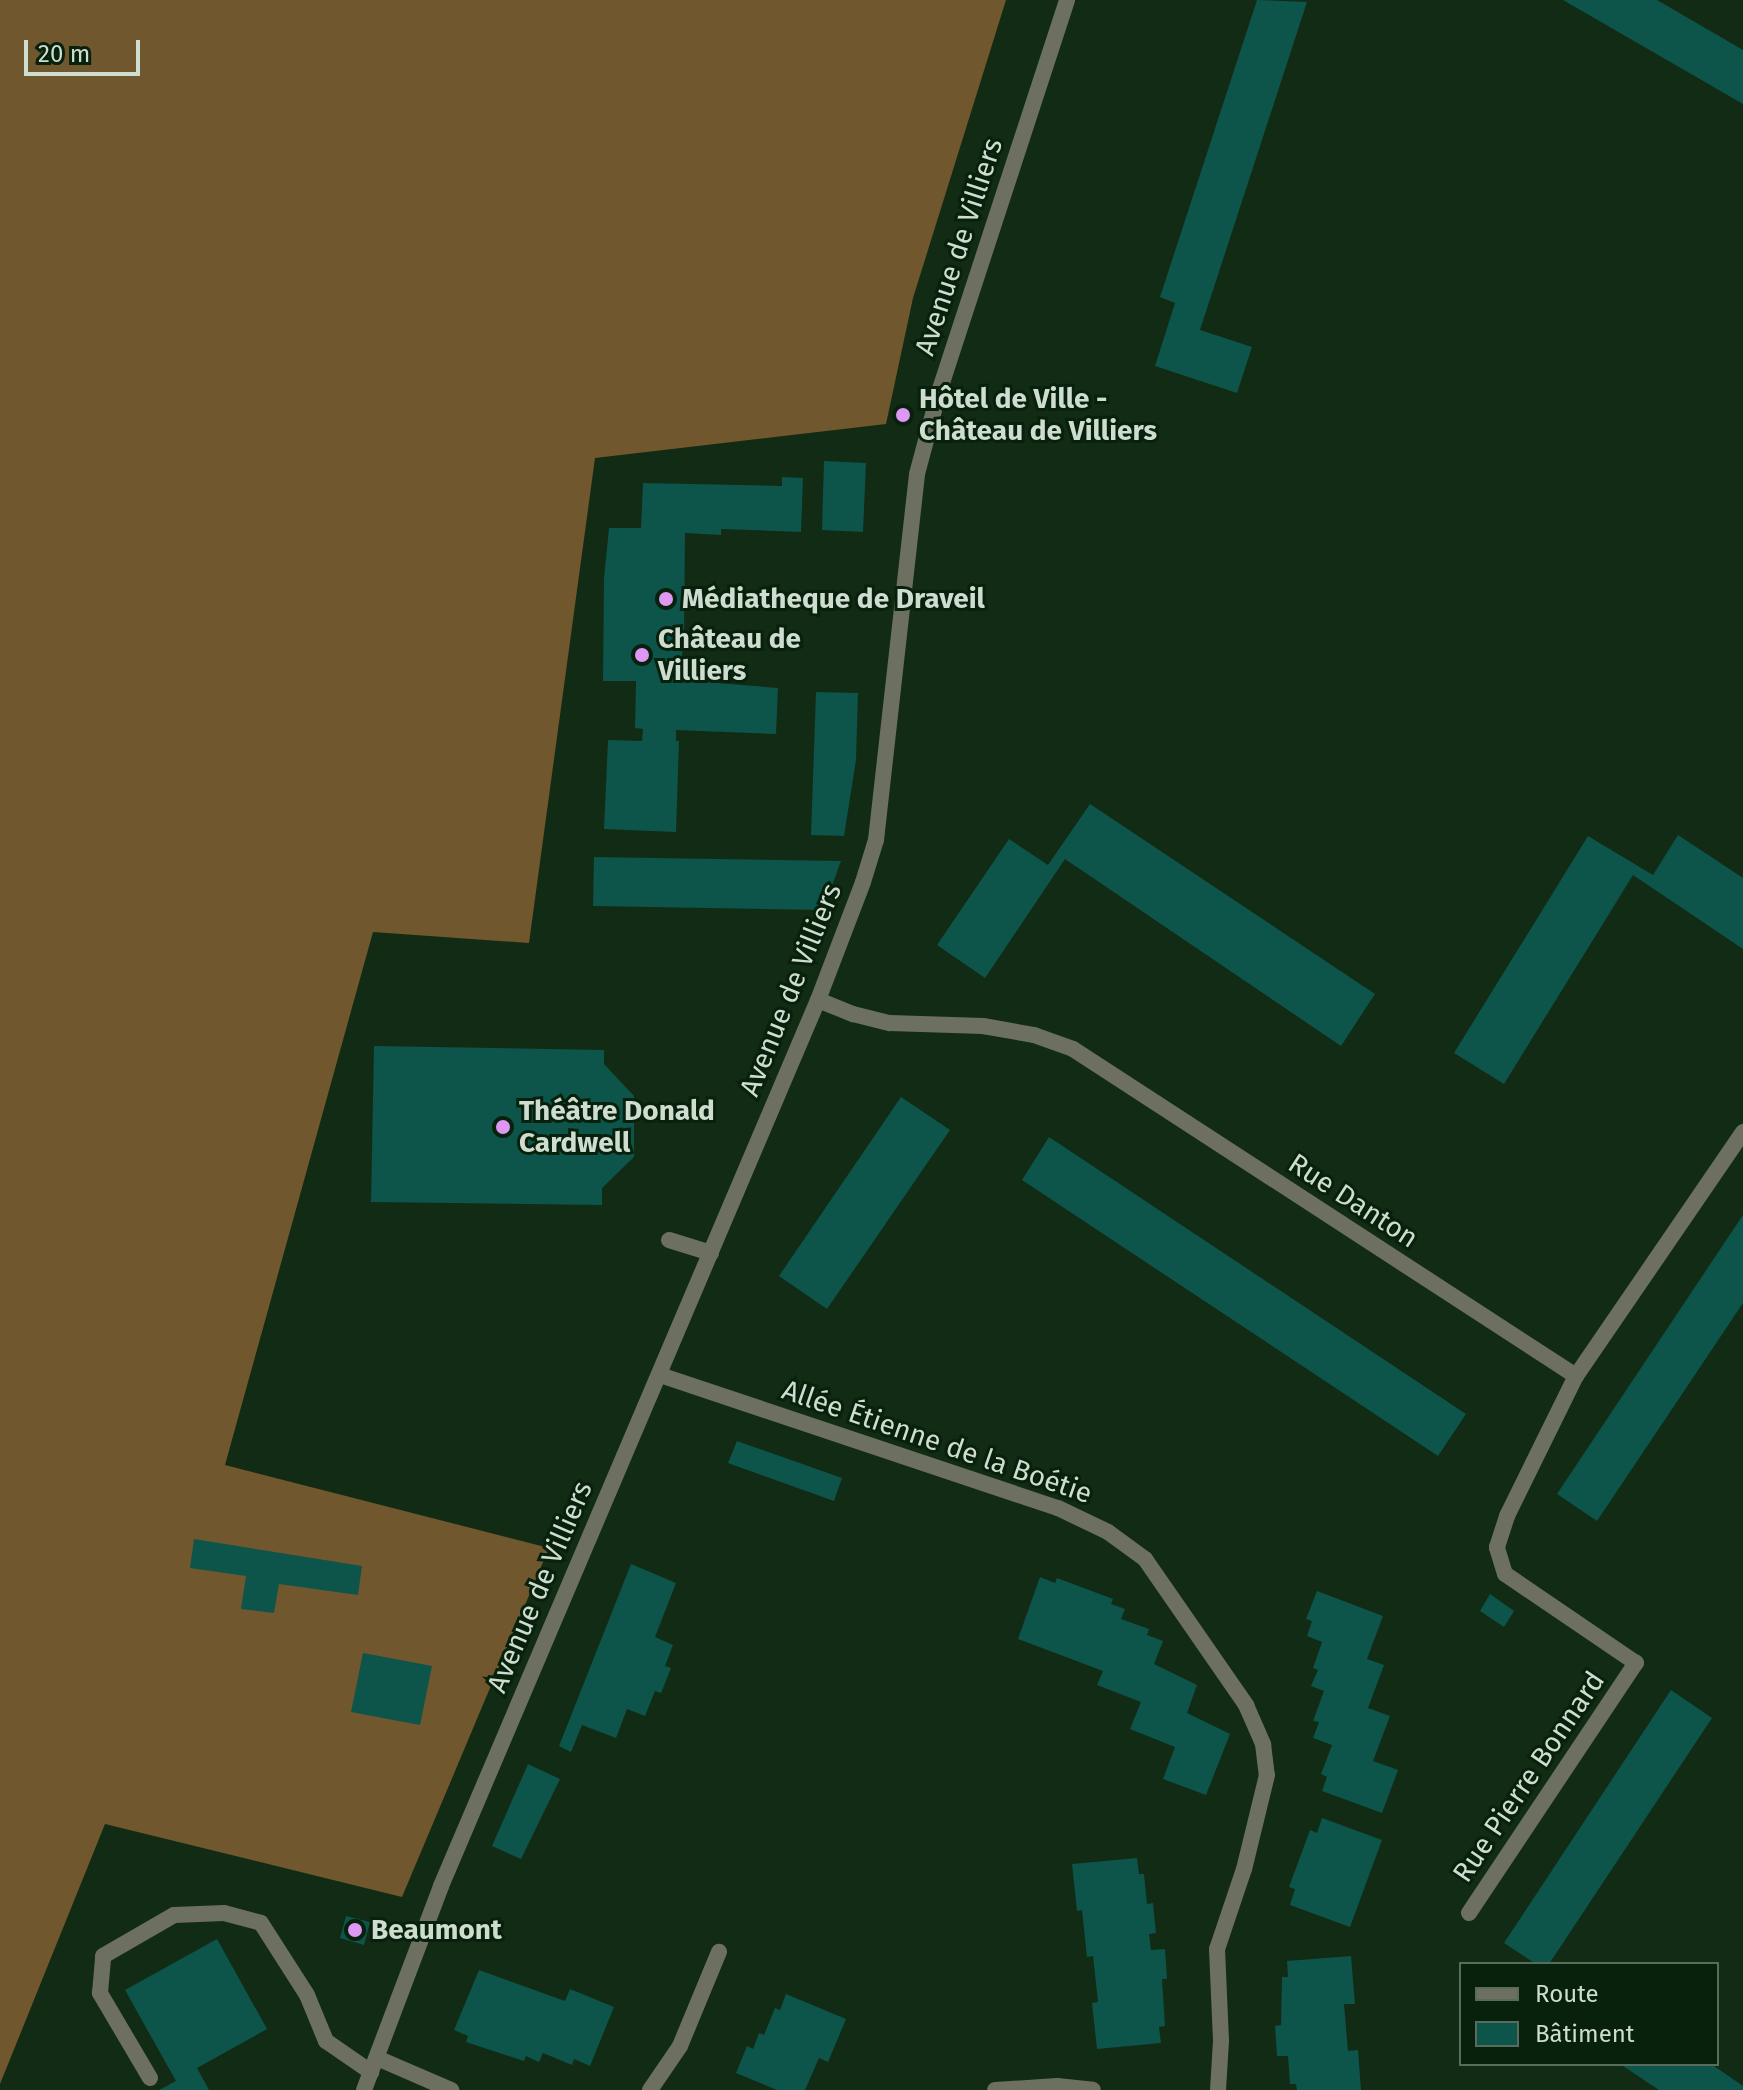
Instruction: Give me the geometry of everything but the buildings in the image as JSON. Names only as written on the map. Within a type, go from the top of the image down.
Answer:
[{"type":"street","name":"Avenue de Villiers","points":[[364,2090],[441,1886],[818,1000],[876,840],[917,474],[939,392],[1067,0]]},
{"type":"street","name":"Rue Danton","points":[[818,1000],[853,1014],[890,1023],[983,1026],[1034,1035],[1073,1049],[1576,1376]]},
{"type":"street","points":[[1576,1376],[1743,1132]]},
{"type":"street","points":[[669,1240],[711,1253]]},
{"type":"street","name":"Allée Étienne de la Boétie","points":[[660,1375],[1058,1508],[1108,1532],[1145,1559],[1246,1705],[1263,1744],[1267,1775],[1263,1800],[1217,1949],[1215,1970],[1221,2041],[1218,2090]]},
{"type":"street","name":"Rue Pierre Bonnard","points":[[1469,1913],[1636,1663],[1505,1574],[1497,1547],[1507,1516],[1576,1376]]},
{"type":"street","points":[[150,2078],[100,1993],[103,1956],[174,1915],[224,1913],[261,1923],[307,1995],[326,2041],[374,2065],[451,2090]]},
{"type":"street","points":[[650,2090],[680,2046],[719,1952]]},
{"type":"street","points":[[995,2090],[1057,2086],[1093,2090]]},
{"type":"shaded area","points":[[0,0],[1006,0],[913,298],[886,424],[595,458],[529,943],[373,932],[225,1465],[549,1548],[402,1897],[105,1824],[0,2084]]},
{"type":"place","name":"Hôtel de Ville - Château de Villiers","points":[[903,415]]},
{"type":"place","name":"Médiatheque de Draveil","points":[[666,599]]},
{"type":"place","name":"Château de Villiers","points":[[642,655]]},
{"type":"place","name":"Théâtre Donald Cardwell","points":[[503,1127]]},
{"type":"place","name":"Beaumont","points":[[355,1930]]}]
